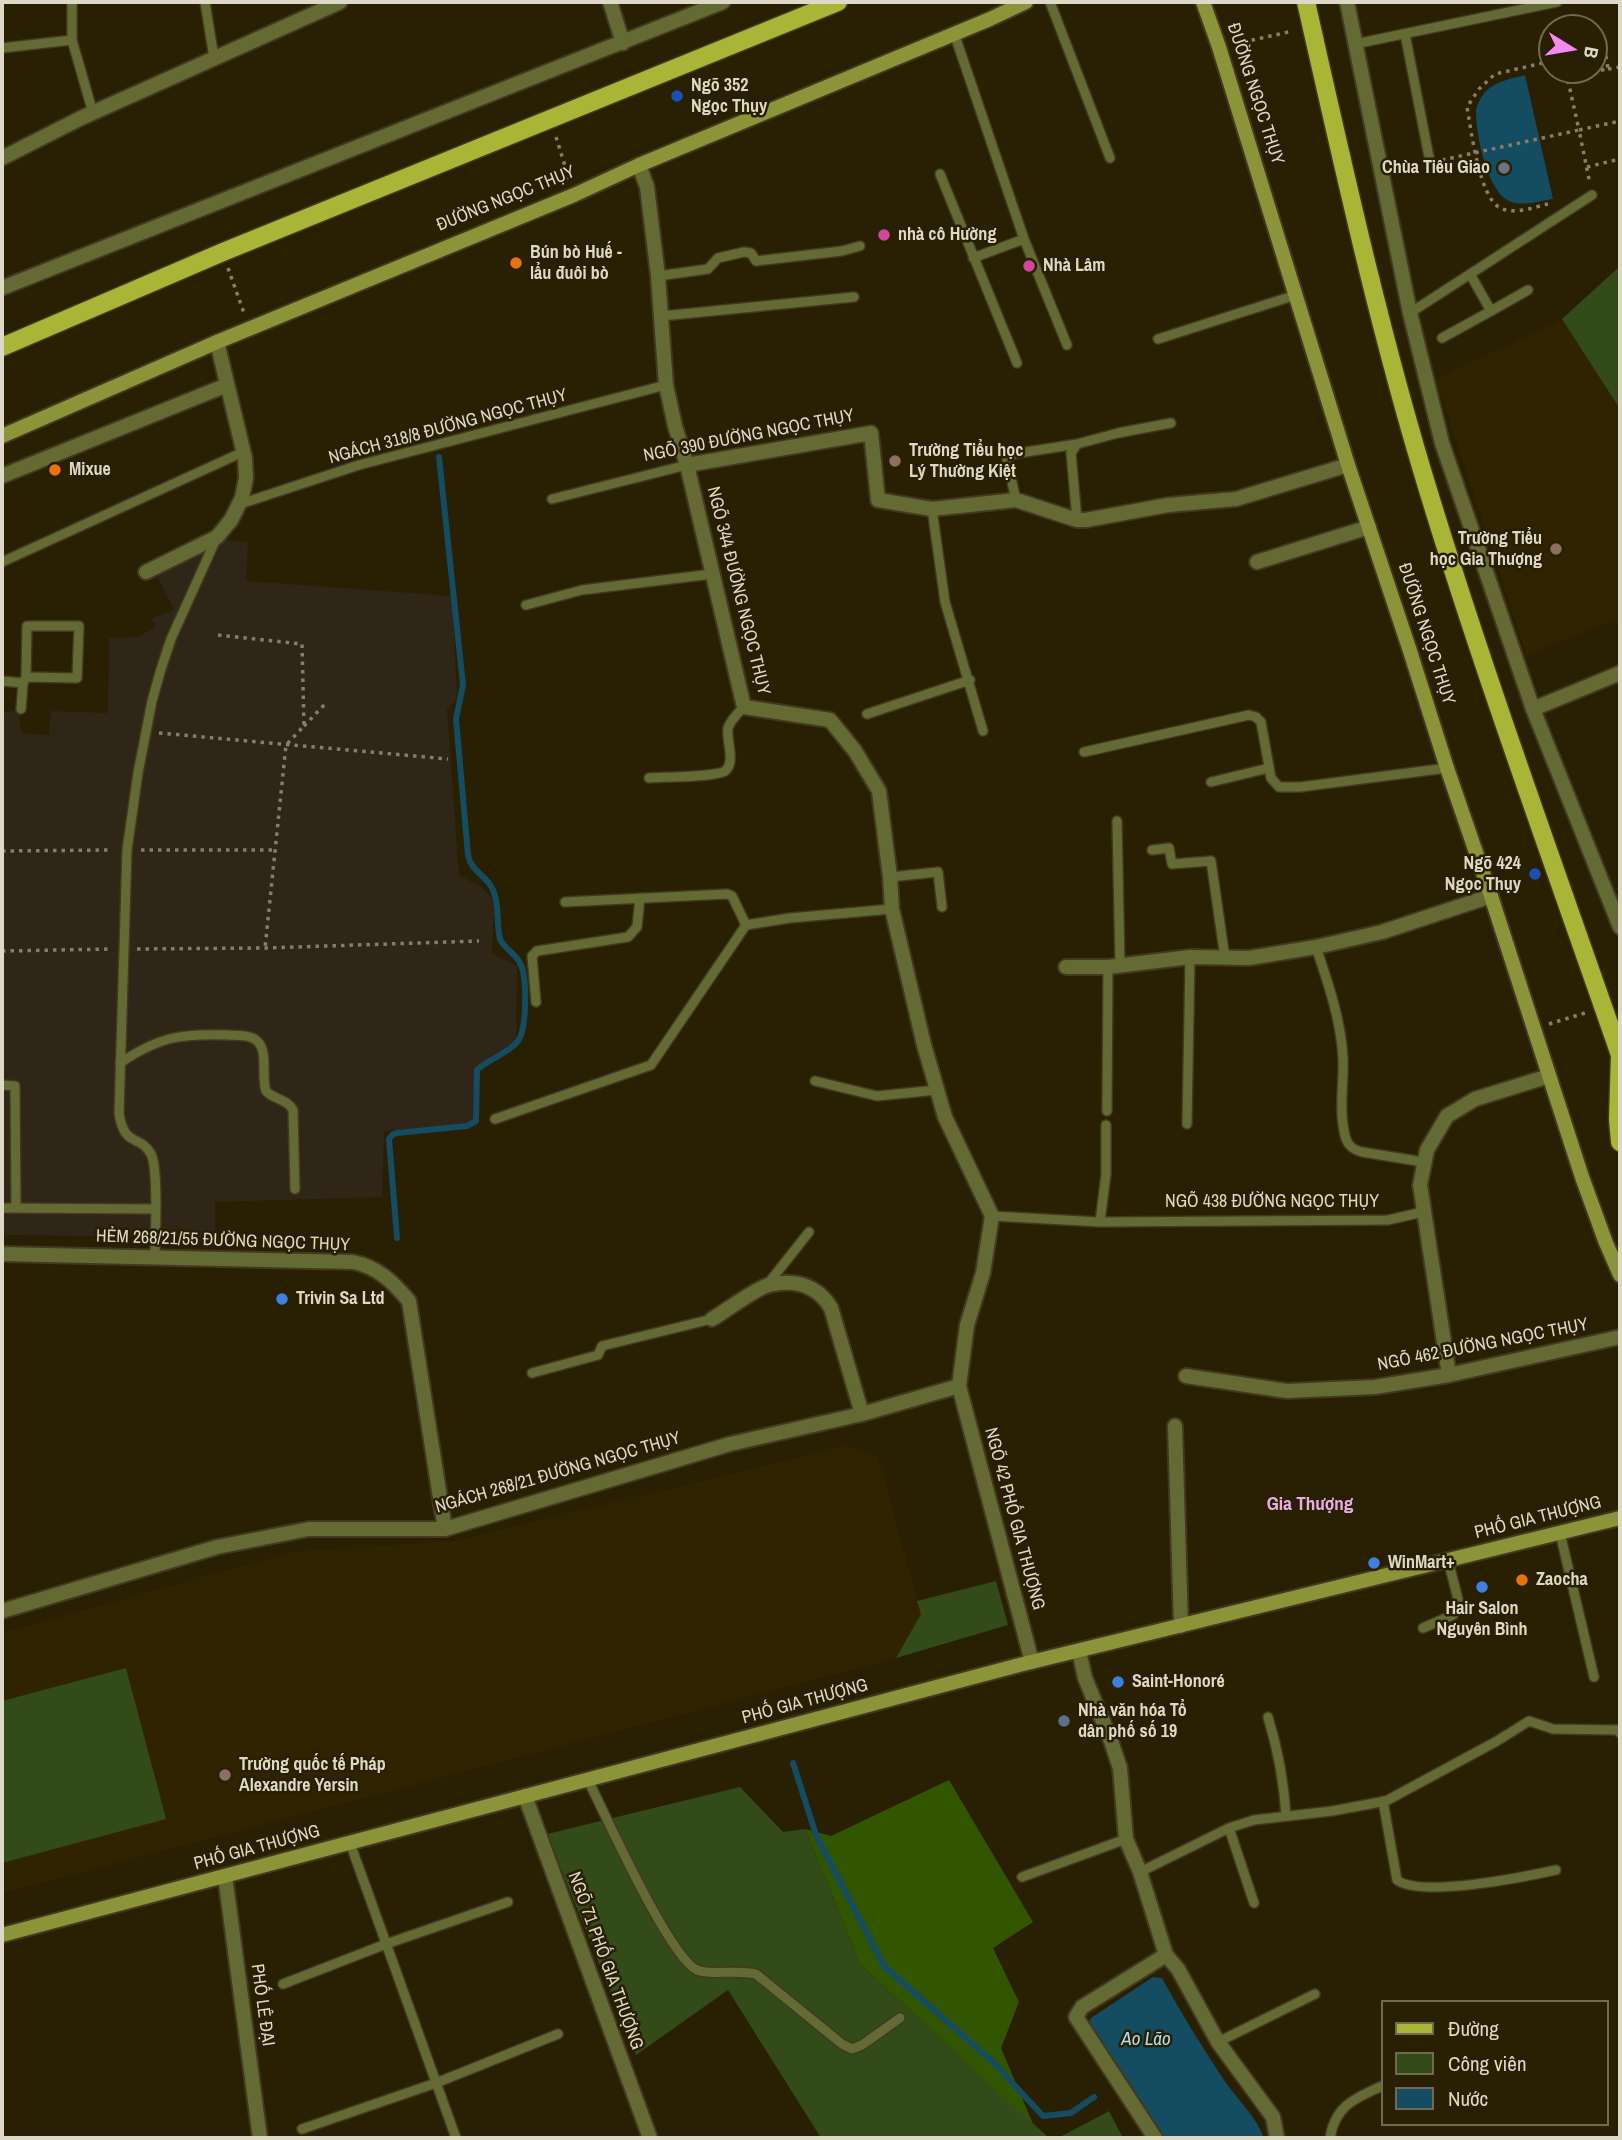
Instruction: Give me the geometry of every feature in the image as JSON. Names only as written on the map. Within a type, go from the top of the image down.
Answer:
[{"type":"main road","points":[[2,346],[550,118],[838,2]]},
{"type":"main road","points":[[1306,2],[1390,357],[1428,489],[1470,622],[1620,1055],[1620,1142]]},
{"type":"street","points":[[2,158],[93,113],[340,2]]},
{"type":"street","points":[[610,2],[623,43]]},
{"type":"street","points":[[2,288],[723,2]]},
{"type":"street","name":"ĐƯỜNG NGỌC THỤY","points":[[2,436],[217,342],[574,195],[1026,2]]},
{"type":"street","name":"ĐƯỜNG NGỌC THỤY","points":[[1203,2],[1348,465],[1447,768],[1602,1232],[1620,1275]]},
{"type":"street","points":[[1347,2],[1410,313],[1442,443],[1533,709],[1616,906],[1620,927]]},
{"type":"street","name":"NGÕ 344 ĐƯỜNG NGỌC THỤY","points":[[639,165],[647,187],[658,276],[666,385],[744,707],[830,720],[855,751],[879,791],[892,909],[925,1045],[945,1117],[992,1216]]},
{"type":"street","points":[[146,572],[217,537],[240,504],[246,478],[243,452],[217,342]]},
{"type":"street","points":[[2,476],[227,385]]},
{"type":"street","name":"NGÕ 390 ĐƯỜNG NGỌC THỤY","points":[[687,465],[871,433],[878,500],[932,509],[1016,500],[1077,520],[1168,505],[1236,499],[1348,465]]},
{"type":"street","points":[[1257,562],[1369,527]]},
{"type":"street","points":[[1533,709],[1620,673]]},
{"type":"street","points":[[1066,967],[1114,966],[1189,957],[1249,958],[1316,947],[1382,932],[1491,896]]},
{"type":"street","points":[[1449,1375],[1420,1185],[1427,1150],[1447,1116],[1475,1098],[1549,1076]]},
{"type":"street","points":[[960,1386],[967,1325],[984,1273],[992,1216]]},
{"type":"street","name":"HẺM 268/21/55 ĐƯỜNG NGỌC THỤY","points":[[2,1254],[353,1262],[366,1265],[394,1282],[410,1301],[446,1528]]},
{"type":"street","points":[[712,1319],[767,1285],[799,1282],[814,1289],[825,1297],[831,1308],[862,1414]]},
{"type":"street","name":"NGÕ 462 ĐƯỜNG NGỌC THỤY","points":[[1186,1376],[1287,1391],[1375,1387],[1449,1375],[1620,1337]]},
{"type":"street","name":"NGÁCH 268/21 ĐƯỜNG NGỌC THỤY","points":[[2,1611],[217,1548],[309,1530],[446,1528],[730,1444],[862,1414],[960,1386]]},
{"type":"street","name":"NGÕ 42 PHỐ GIA THƯỢNG","points":[[960,1386],[1032,1662]]},
{"type":"street","points":[[1175,1426],[1181,1626]]},
{"type":"street","points":[[1617,1520],[1620,1508]]},
{"type":"street","name":"PHỐ GIA THƯỢNG","points":[[2,1935],[1032,1662],[1617,1520]]},
{"type":"street","points":[[1079,1651],[1085,1678],[1120,1768],[1126,1839],[1140,1872],[1167,1955],[1178,1969],[1219,2042],[1273,2118],[1277,2138]]},
{"type":"street","name":"NGÕ 71 PHỐ GIA THƯỢNG","points":[[525,1796],[650,2138]]},
{"type":"street","name":"PHỐ LÊ ĐẠI","points":[[225,1876],[260,2138]]},
{"type":"street","points":[[1155,2138],[1076,2017],[1082,2007],[1167,1955]]},
{"type":"lane","points":[[72,2],[72,40],[93,113]]},
{"type":"lane","points":[[205,2],[214,58]]},
{"type":"lane","points":[[1050,2],[1110,158]]},
{"type":"lane","points":[[1355,44],[1557,2]]},
{"type":"lane","points":[[954,33],[1024,239],[1068,345]]},
{"type":"lane","points":[[1405,34],[1430,162]]},
{"type":"lane","points":[[2,48],[72,40]]},
{"type":"lane","points":[[940,174],[1017,363]]},
{"type":"lane","points":[[1410,313],[1592,195]]},
{"type":"lane","points":[[974,258],[1024,239]]},
{"type":"lane","points":[[658,276],[708,269],[718,258],[744,252],[751,253],[756,261],[842,251],[860,246]]},
{"type":"lane","points":[[1470,274],[1491,311]]},
{"type":"lane","points":[[1443,338],[1528,290]]},
{"type":"lane","points":[[1158,339],[1296,295]]},
{"type":"lane","points":[[662,316],[854,297]]},
{"type":"lane","name":"NGÁCH 318/8 ĐƯỜNG NGỌC THỤY","points":[[240,504],[359,465],[666,385]]},
{"type":"lane","points":[[1016,500],[1007,460],[1013,454],[1077,444],[1171,423]]},
{"type":"lane","points":[[1077,444],[1071,453],[1077,520]]},
{"type":"lane","points":[[2,562],[243,452]]},
{"type":"lane","name":"NGÕ 390 ĐƯỜNG NGỌC THỤY","points":[[552,499],[687,465]]},
{"type":"lane","points":[[932,509],[945,602],[983,731]]},
{"type":"lane","points":[[155,1258],[152,1156],[148,1149],[123,1132],[120,1123],[127,850],[146,732],[161,669],[171,639],[217,537]]},
{"type":"lane","points":[[526,605],[583,590],[712,574]]},
{"type":"lane","points":[[2,681],[25,680],[77,678],[79,626],[27,626],[25,680],[21,709]]},
{"type":"lane","points":[[867,714],[970,680]]},
{"type":"lane","points":[[649,778],[723,772],[730,763],[728,730],[733,717],[744,707]]},
{"type":"lane","points":[[1084,752],[1249,715],[1261,722],[1269,768],[1275,785],[1285,788],[1447,768]]},
{"type":"lane","points":[[1211,782],[1269,768]]},
{"type":"lane","points":[[1107,1111],[1117,821]]},
{"type":"lane","points":[[1152,850],[1168,848],[1172,864],[1211,861],[1225,958]]},
{"type":"lane","points":[[890,877],[937,872],[942,907]]},
{"type":"lane","points":[[565,902],[727,894],[732,896],[746,925]]},
{"type":"lane","points":[[536,1002],[532,956],[537,951],[628,937],[636,926],[640,898]]},
{"type":"lane","points":[[495,1119],[651,1065],[746,925],[790,918],[892,909]]},
{"type":"lane","points":[[1316,947],[1333,1000],[1343,1057],[1342,1103],[1344,1132],[1348,1144],[1353,1150],[1362,1153],[1424,1162]]},
{"type":"lane","points":[[1187,1124],[1189,957]]},
{"type":"lane","points":[[120,1063],[147,1046],[175,1037],[199,1034],[252,1038],[259,1044],[262,1052],[266,1091],[288,1102],[293,1110],[295,1188]]},
{"type":"lane","points":[[815,1081],[877,1096],[937,1090]]},
{"type":"lane","points":[[2,1085],[15,1086],[16,1208]]},
{"type":"lane","points":[[1100,1222],[1106,1174],[1106,1125]]},
{"type":"lane","points":[[2,1208],[155,1209]]},
{"type":"lane","name":"NGÕ 438 ĐƯỜNG NGỌC THỤY","points":[[992,1216],[1100,1222],[1388,1220],[1423,1212]]},
{"type":"lane","points":[[767,1285],[809,1232]]},
{"type":"lane","points":[[531,1373],[598,1355],[602,1346],[712,1319]]},
{"type":"lane","points":[[1560,1533],[1594,1677]]},
{"type":"lane","points":[[1423,1628],[1453,1615],[1460,1607],[1448,1560]]},
{"type":"lane","points":[[1268,1717],[1284,1786],[1286,1816]]},
{"type":"lane","points":[[1140,1872],[1229,1828],[1254,1820],[1383,1801],[1529,1721],[1553,1729],[1617,1730],[1620,1733]]},
{"type":"lane","points":[[588,1780],[654,1913],[684,1959],[695,1969],[707,1972],[746,1971],[756,1974],[842,2044],[852,2049],[900,2018]]},
{"type":"lane","points":[[1383,1801],[1397,1880],[1403,1885],[1418,1888],[1493,1882],[1556,1870]]},
{"type":"lane","points":[[1229,1828],[1254,1903]]},
{"type":"lane","points":[[1022,1877],[1126,1839]]},
{"type":"lane","points":[[350,1843],[456,2138]]},
{"type":"lane","points":[[283,1984],[386,1944],[508,1902]]},
{"type":"lane","points":[[1219,2042],[1315,1994]]},
{"type":"lane","points":[[302,2129],[436,2083],[558,2034]]},
{"type":"lane","points":[[1330,2138],[1338,2113],[1380,2087]]},
{"type":"path","points":[[1219,47],[1312,27]]},
{"type":"path","points":[[1538,64],[1495,74],[1479,89],[1467,107],[1474,153],[1486,191],[1498,207],[1514,211],[1553,203]]},
{"type":"path","points":[[1608,69],[1620,66]]},
{"type":"path","points":[[1569,84],[1592,195]]},
{"type":"path","points":[[550,118],[574,195]]},
{"type":"path","points":[[1381,172],[1620,121]]},
{"type":"path","points":[[1587,167],[1620,159]]},
{"type":"path","points":[[223,253],[249,329]]},
{"type":"path","points":[[218,635],[302,644],[303,726]]},
{"type":"path","points":[[265,948],[286,745],[327,702]]},
{"type":"path","points":[[146,732],[448,760]]},
{"type":"path","points":[[2,951],[265,948],[479,940]]},
{"type":"path","points":[[1534,1029],[1603,1007]]},
{"type":"shaded area","name":"Trường Tiểu học Gia Thượng","points":[[1562,319],[1620,409],[1620,617],[1527,656],[1436,379]]},
{"type":"shaded area","points":[[221,539],[248,542],[246,581],[452,596],[457,699],[447,709],[459,875],[481,887],[491,897],[494,908],[492,953],[517,966],[516,1045],[477,1071],[477,1124],[384,1131],[382,1197],[215,1202],[215,1237],[2,1235],[2,713],[19,710],[21,733],[49,735],[51,711],[108,713],[109,638],[137,637],[155,628],[152,618],[174,610],[154,570]]},
{"type":"shaded area","name":"Trường quốc tế Pháp Alexandre Yersin","points":[[847,1446],[878,1457],[921,1614],[896,1658],[2,1893],[2,1633],[293,1552],[455,1541]]},
{"type":"green space","points":[[1620,266],[1620,409],[1562,319]]},
{"type":"green space","points":[[996,1581],[1008,1625],[896,1658],[921,1614],[917,1601]]},
{"type":"green space","points":[[126,1668],[166,1819],[2,1863],[2,1701]]},
{"type":"green space","points":[[949,1780],[1033,1922],[993,1948],[1019,2002],[1001,2048],[1033,2124],[860,1964],[805,1829],[831,1836]]},
{"type":"green space","points":[[740,1787],[783,1832],[805,1829],[860,1964],[1049,2138],[821,2138],[728,1990],[636,2055],[547,1834]]},
{"type":"green space","points":[[1109,2111],[1123,2138],[1058,2138]]},
{"type":"water","points":[[1525,75],[1553,199],[1519,204],[1501,195],[1489,175],[1478,134],[1476,112],[1480,99],[1489,88]]},
{"type":"water","name":"Ao Lão","points":[[1153,1977],[1162,1978],[1208,2055],[1264,2138],[1159,2138],[1086,2028],[1091,2018]]},
{"type":"waterway","points":[[397,1238],[389,1139],[397,1133],[467,1126],[476,1121],[477,1070],[518,1041],[523,1026],[525,1004],[523,972],[519,961],[500,939],[493,890],[472,866],[468,855],[456,719],[463,685],[439,457]]},
{"type":"waterway","points":[[793,1763],[816,1835],[884,1966],[993,2062],[1043,2116],[1071,2113],[1094,2097]]},
{"type":"place","name":"Ngõ 352 Ngọc Thụy","points":[[677,96]]},
{"type":"place","name":"Chùa Tiêu Giao","points":[[1504,168]]},
{"type":"place","name":"nhà cô Hường","points":[[884,235]]},
{"type":"place","name":"Bún bò Huế - lẩu đuôi bò","points":[[516,263]]},
{"type":"place","name":"Nhà Lâm","points":[[1029,266]]},
{"type":"place","name":"Trường Tiểu học Lý Thường Kiệt","points":[[895,461]]},
{"type":"place","name":"Mixue","points":[[55,470]]},
{"type":"place","name":"Trường Tiểu học Gia Thượng","points":[[1556,549]]},
{"type":"place","name":"Ngõ 424 Ngọc Thụy","points":[[1535,874]]},
{"type":"place","name":"Trivin Sa Ltd","points":[[282,1299]]},
{"type":"place","name":"WinMart+","points":[[1374,1563]]},
{"type":"place","name":"Zaocha","points":[[1522,1580]]},
{"type":"place","name":"Hair Salon Nguyên Bình","points":[[1482,1587]]},
{"type":"place","name":"Saint-Honoré","points":[[1118,1682]]},
{"type":"place","name":"Nhà văn hóa Tổ dân phố số 19","points":[[1064,1721]]},
{"type":"place","name":"Trường quốc tế Pháp Alexandre Yersin","points":[[225,1775]]},
{"type":"district","name":"Gia Thượng","points":[[1310,1505]]}]
